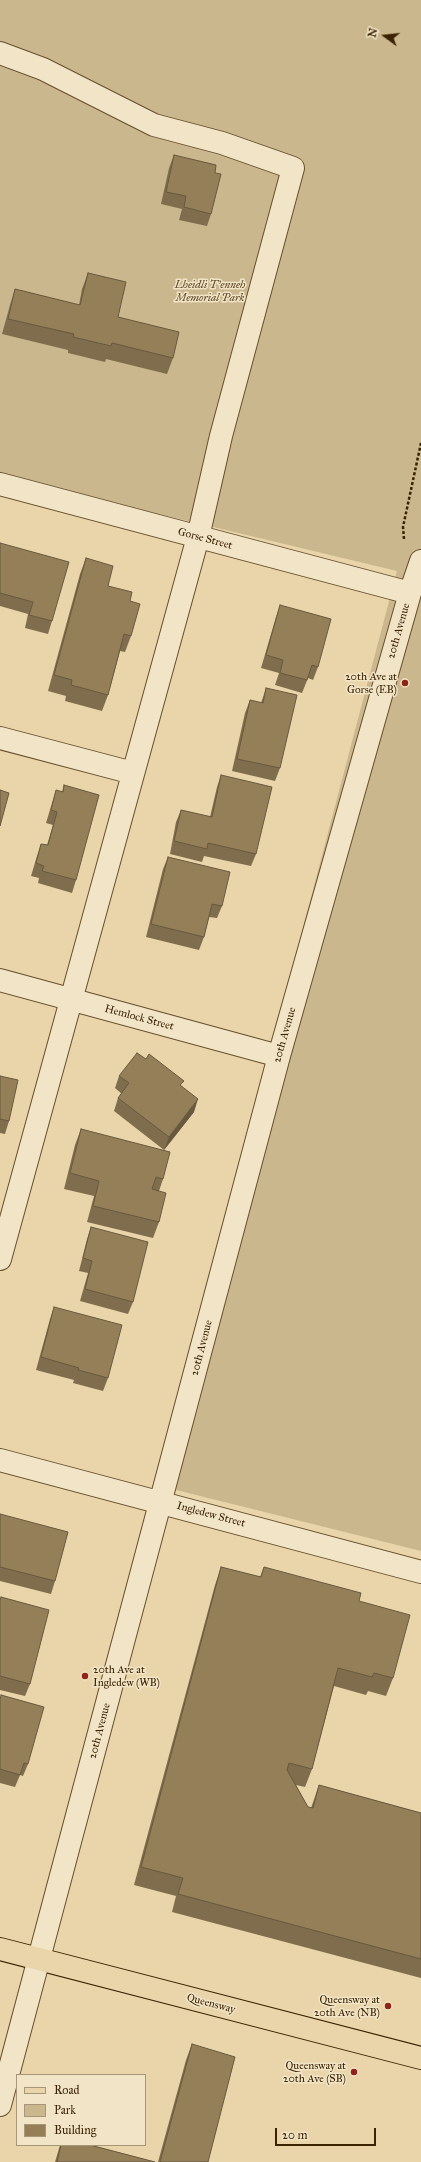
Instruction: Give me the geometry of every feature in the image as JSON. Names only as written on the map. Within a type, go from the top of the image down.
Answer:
[{"type":"main road","name":"Queensway","points":[[0,1949],[421,2058]]},
{"type":"street","points":[[0,53],[43,69],[154,125],[222,143],[293,168],[221,436],[198,537],[71,999],[5,1221],[0,1259]]},
{"type":"street","name":"Gorse Street","points":[[0,484],[410,593]]},
{"type":"street","name":"20th Avenue","points":[[0,2105],[279,1056],[410,593],[421,562]]},
{"type":"street","points":[[0,738],[133,773]]},
{"type":"street","name":"Hemlock Street","points":[[0,980],[279,1056]]},
{"type":"street","name":"Ingledew Street","points":[[0,1460],[421,1572]]},
{"type":"path","points":[[404,542],[403,527],[421,443]]},
{"type":"green space","name":"Lheidli T'enneh Memorial Park","points":[[0,0],[421,0],[421,1551],[156,1485],[397,571],[0,476]]},
{"type":"building","points":[[174,155],[216,165],[215,173],[221,174],[211,214],[184,207],[186,196],[166,192]]},
{"type":"building","points":[[88,273],[126,282],[118,317],[179,332],[173,358],[112,343],[111,346],[73,337],[74,334],[8,319],[15,289],[80,305]]},
{"type":"building","points":[[0,543],[69,562],[52,621],[29,615],[33,602],[0,593]]},
{"type":"building","points":[[86,558],[113,566],[108,586],[132,592],[130,601],[140,604],[131,636],[124,634],[108,695],[71,685],[72,680],[54,675]]},
{"type":"building","points":[[280,605],[331,619],[318,667],[312,665],[307,680],[280,673],[283,660],[266,655]]},
{"type":"building","points":[[266,688],[297,695],[280,768],[237,759],[250,700],[263,703]]},
{"type":"building","points":[[221,775],[272,787],[256,854],[208,843],[207,849],[174,841],[181,810],[212,817]]},
{"type":"building","points":[[64,785],[99,795],[76,880],[42,871],[44,866],[36,863],[41,844],[48,845],[57,812],[51,810],[56,790],[63,792]]},
{"type":"building","points":[[0,790],[9,793],[0,826]]},
{"type":"building","points":[[168,857],[230,872],[222,906],[212,904],[204,937],[151,924]]},
{"type":"building","points":[[137,1053],[146,1059],[149,1054],[184,1081],[180,1085],[198,1099],[169,1137],[118,1098],[129,1083],[119,1076]]},
{"type":"building","points":[[0,1076],[18,1080],[9,1121],[0,1119]]},
{"type":"building","points":[[81,1129],[170,1152],[163,1179],[156,1177],[152,1189],[166,1193],[159,1222],[93,1206],[99,1181],[70,1173]]},
{"type":"building","points":[[91,1227],[148,1242],[133,1302],[85,1289],[92,1261],[83,1258]]},
{"type":"building","points":[[54,1307],[122,1325],[108,1378],[78,1370],[79,1368],[41,1357]]},
{"type":"building","points":[[0,1514],[68,1532],[55,1581],[0,1567]]},
{"type":"building","points":[[221,1567],[261,1577],[264,1567],[361,1593],[359,1601],[410,1615],[393,1678],[374,1673],[372,1677],[338,1668],[312,1769],[289,1763],[287,1770],[308,1807],[313,1808],[319,1785],[421,1813],[421,1959],[178,1894],[183,1878],[141,1867]]},
{"type":"building","points":[[1,1597],[49,1610],[30,1684],[0,1676]]},
{"type":"building","points":[[1,1695],[44,1707],[28,1764],[24,1763],[20,1775],[0,1769]]},
{"type":"building","points":[[192,2044],[235,2057],[208,2162],[160,2162]]},
{"type":"building","points":[[61,2146],[94,2146],[155,2162],[57,2162]]},
{"type":"place","name":"20th Ave at Gorse (EB)","points":[[405,683]]},
{"type":"place","name":"20th Ave at Ingledew (WB)","points":[[85,1676]]},
{"type":"place","name":"Queensway at 20th Ave (NB)","points":[[388,2006]]},
{"type":"place","name":"Queensway at 20th Ave (SB)","points":[[354,2072]]}]
